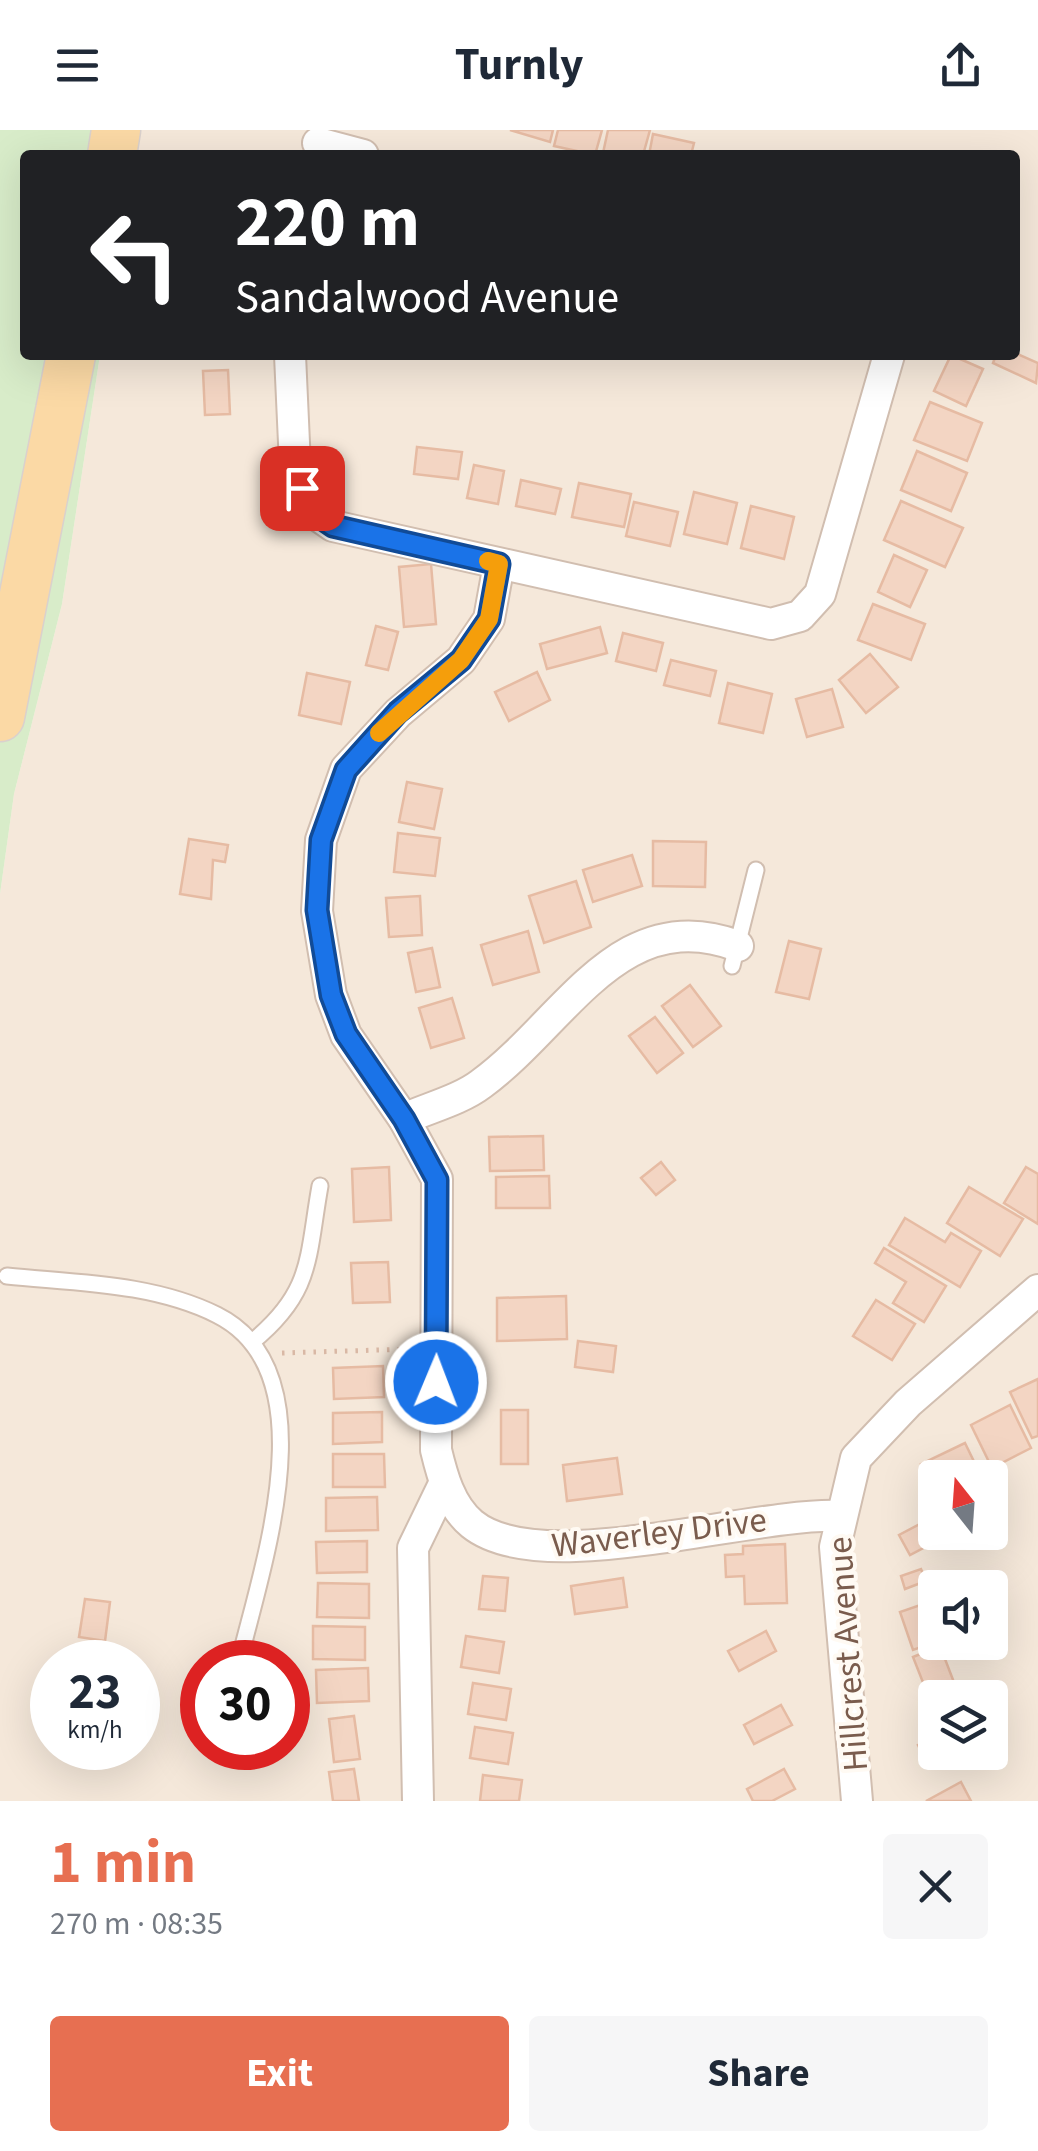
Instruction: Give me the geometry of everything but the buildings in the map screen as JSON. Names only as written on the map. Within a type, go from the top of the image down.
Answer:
[{"type":"main road","points":[[0,717],[70,360]]},
{"type":"street","points":[[318,143],[344,150]]},
{"type":"street","points":[[290,360],[295,465],[310,510],[333,526],[771,624],[800,616],[820,594],[887,360]]},
{"type":"street","name":"Waverley Drive","points":[[499,564],[489,619],[461,660],[398,712],[346,770],[321,840],[317,910],[331,995],[346,1034],[404,1119],[437,1180],[436,1450],[444,1484],[472,1524],[530,1548],[629,1541],[799,1514],[840,1516]]},
{"type":"street","points":[[404,1119],[479,1086],[638,945],[682,933],[704,934],[735,956]]},
{"type":"street","name":"Hillcrest Avenue","points":[[857,1801],[836,1547],[856,1458],[908,1403],[1038,1290]]},
{"type":"street","points":[[418,1801],[413,1548],[444,1484]]},
{"type":"lane","points":[[735,956],[756,870]]},
{"type":"lane","points":[[256,1348],[287,1314],[304,1276],[320,1186]]},
{"type":"lane","points":[[2,1276],[140,1290],[218,1315],[256,1348],[274,1379],[281,1424],[275,1506],[244,1640]]},
{"type":"path","points":[[256,1348],[436,1348]]},
{"type":"shaded area","points":[[136,130],[1038,130],[1038,1801],[0,1801],[0,894],[14,794],[62,604],[99,360],[1020,360],[1020,150],[132,150]]},
{"type":"green space","points":[[0,130],[136,130],[132,150],[20,150],[20,360],[99,360],[62,604],[14,794],[0,894]]},
{"type":"slow traffic","points":[[379,733],[398,712],[461,660],[489,619],[499,564],[488,561]]},
{"type":"route","points":[[302,488],[310,510],[333,526],[499,564],[489,619],[461,660],[398,712],[346,770],[321,840],[317,910],[331,995],[346,1034],[404,1119],[437,1180],[436,1382]]}]
